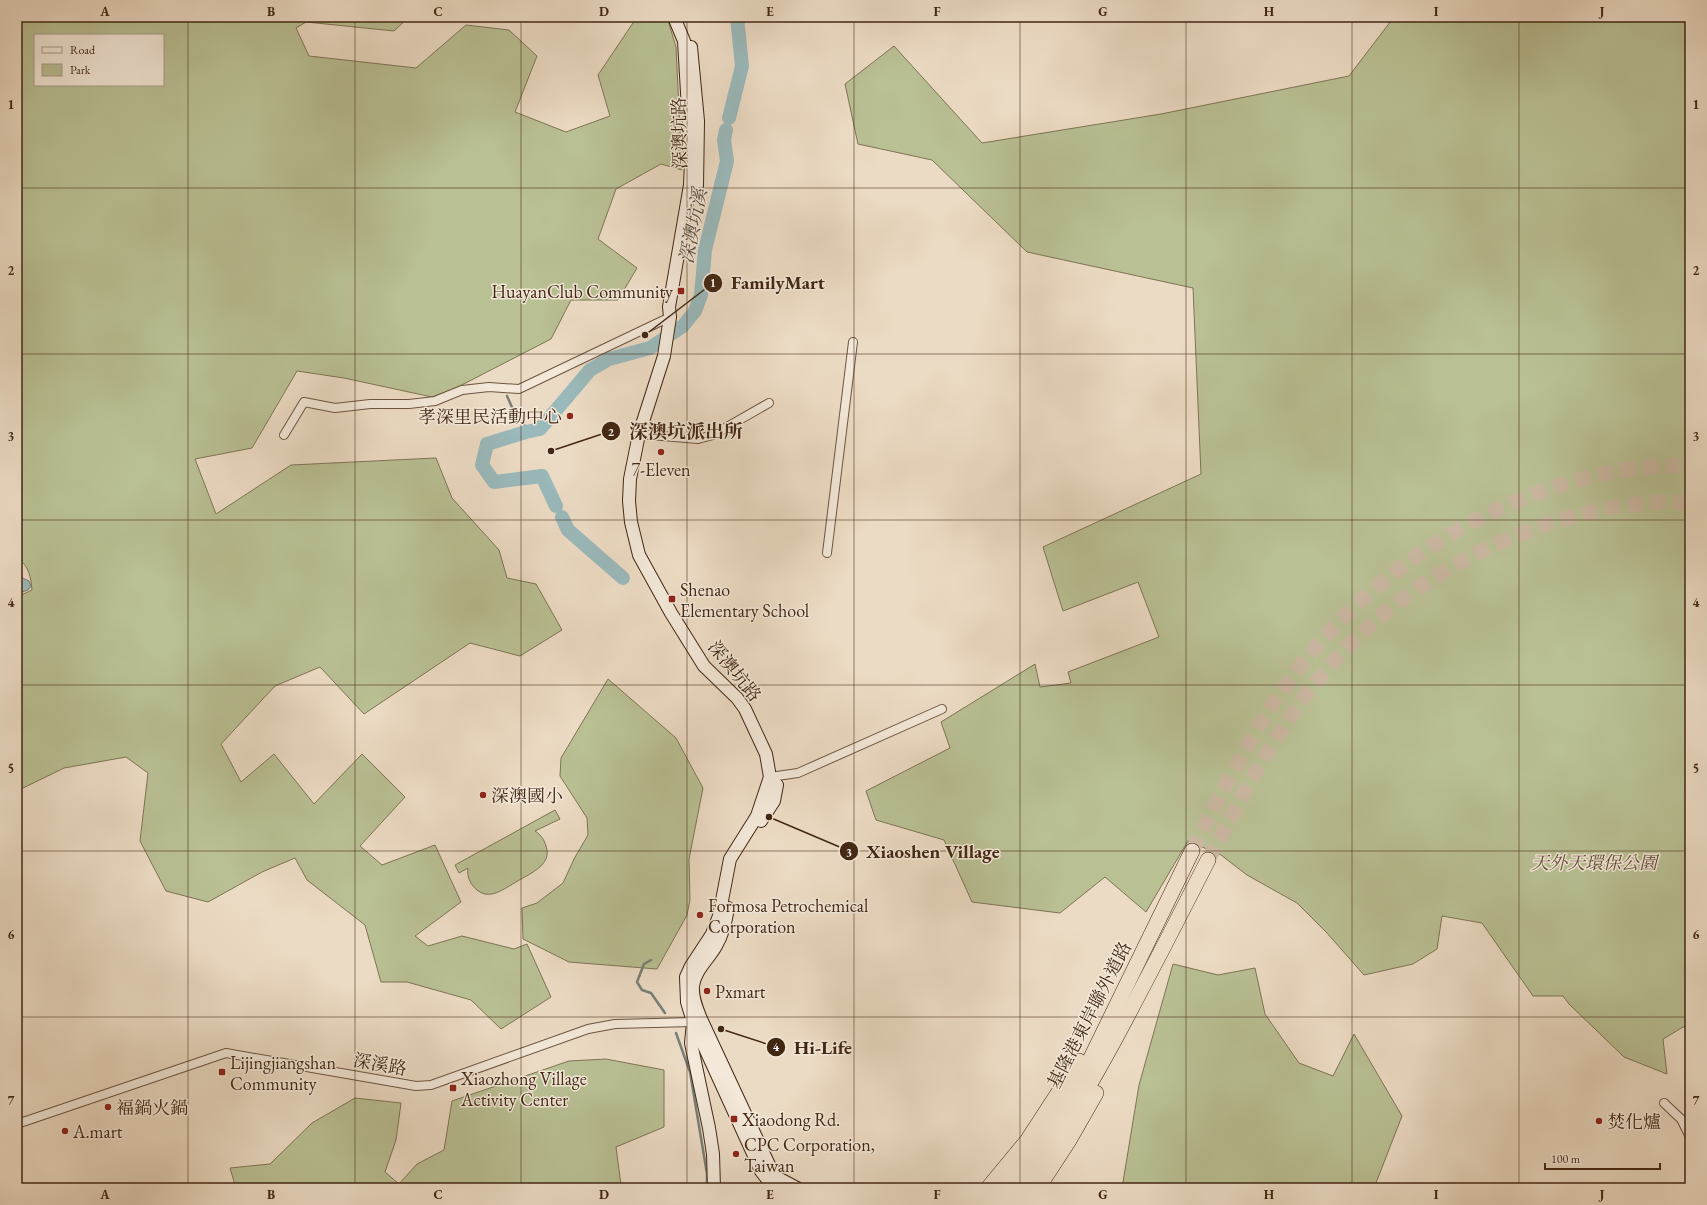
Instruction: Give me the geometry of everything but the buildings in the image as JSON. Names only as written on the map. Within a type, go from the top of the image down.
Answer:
[{"type":"highway","name":"基隆港東岸聯外道路","points":[[1006,1188],[1066,1102],[1192,851]]},
{"type":"highway","name":"基隆港東岸聯外道路","points":[[1021,1188],[1041,1163],[1092,1080],[1139,994],[1208,860]]},
{"type":"highway","points":[[1038,1188],[1068,1142],[1110,1069],[1139,994]]},
{"type":"highway","points":[[988,1188],[1027,1141],[1071,1073],[1107,1023]]},
{"type":"main road","name":"深澳坑路","points":[[674,17],[684,41],[690,121],[690,185],[668,308],[670,320],[664,356],[639,434],[630,479],[629,501],[631,522],[638,555],[704,666],[737,698],[745,709],[766,754],[770,777],[757,816],[730,859],[719,916],[712,934],[691,966],[686,977],[687,1002],[697,1021],[691,1043],[709,1128],[713,1154],[714,1188]]},
{"type":"main road","name":"深澳坑路","points":[[670,320],[674,315],[698,186],[699,166],[695,70],[689,33],[683,17]]},
{"type":"main road","points":[[697,1021],[761,1171],[774,1188]]},
{"type":"main road","points":[[697,1021],[776,1177],[797,1188]]},
{"type":"street","points":[[284,435],[304,402],[335,408],[370,404],[409,404],[435,401],[462,390],[490,387],[519,389],[670,320]]},
{"type":"street","points":[[827,553],[853,342]]},
{"type":"street","points":[[639,434],[698,439],[713,435],[769,403]]},
{"type":"street","points":[[770,777],[798,773],[942,709]]},
{"type":"street","name":"深溪路","points":[[17,1124],[226,1053],[409,1085],[431,1085],[588,1029],[615,1024],[697,1021]]},
{"type":"street","points":[[1664,1104],[1681,1119],[1690,1137]]},
{"type":"green space","points":[[17,17],[409,17],[394,31],[306,22],[296,28],[309,56],[416,68],[466,25],[509,30],[537,56],[515,112],[566,132],[610,116],[598,75],[637,17],[667,17],[676,47],[682,170],[661,164],[616,189],[598,239],[637,268],[618,300],[571,300],[551,339],[454,389],[432,397],[344,378],[297,371],[252,448],[195,459],[216,514],[291,465],[436,458],[452,498],[499,550],[507,578],[536,584],[562,630],[520,656],[470,643],[364,714],[320,667],[275,686],[221,744],[241,782],[274,754],[314,804],[362,754],[405,797],[360,846],[382,865],[435,845],[461,902],[415,936],[428,946],[462,936],[514,949],[527,944],[551,997],[501,1029],[471,1000],[407,982],[381,982],[365,925],[307,880],[295,858],[262,872],[208,902],[166,891],[140,841],[148,773],[126,757],[64,768],[17,791],[17,597],[32,590],[27,568],[17,558]]},
{"type":"green space","name":"天外天環保公園","points":[[1394,17],[1690,17],[1690,1023],[1663,1039],[1667,1074],[1624,1057],[1569,1004],[1563,996],[1533,996],[1482,923],[1442,916],[1437,949],[1413,964],[1364,975],[1327,933],[1297,903],[1247,875],[1221,855],[1188,841],[1146,912],[1105,877],[1060,913],[972,902],[944,840],[876,820],[866,791],[950,748],[941,722],[1035,664],[1040,687],[1071,683],[1068,672],[1159,637],[1138,582],[1063,611],[1043,547],[1201,474],[1193,288],[1027,252],[932,160],[858,144],[845,84],[894,46],[982,143],[1161,114],[1349,76]]},
{"type":"green space","points":[[608,679],[676,738],[703,788],[689,859],[690,900],[687,915],[657,969],[569,962],[523,939],[522,908],[537,903],[563,883],[574,859],[588,835],[587,818],[560,776],[561,758]]},
{"type":"green space","points":[[555,810],[560,819],[535,831],[543,839],[547,853],[543,864],[533,872],[501,891],[493,894],[485,894],[477,890],[471,884],[468,876],[468,868],[459,873],[455,865]]},
{"type":"green space","points":[[1173,964],[1218,975],[1255,968],[1265,1014],[1299,1063],[1333,1076],[1354,1034],[1402,1116],[1374,1188],[1294,1188],[1254,1183],[1252,1188],[1122,1188],[1139,1085]]},
{"type":"green space","points":[[606,1059],[664,1070],[664,1127],[616,1147],[621,1185],[651,1188],[236,1188],[230,1168],[270,1164],[312,1123],[355,1098],[401,1103],[396,1140],[385,1172],[399,1184],[417,1164],[444,1150],[452,1101],[569,1061]]},
{"type":"water","points":[[17,569],[20,577],[29,581],[31,586],[28,590],[17,594]]},
{"type":"waterway","name":"深澳坑溪","points":[[729,118],[742,66],[737,17]]},
{"type":"waterway","name":"深澳坑溪","points":[[556,506],[542,476],[494,482],[482,465],[487,444],[540,429],[590,370],[609,359],[650,348],[683,326],[695,311],[701,295],[705,250],[727,161],[724,140],[726,130]]},
{"type":"waterway","points":[[507,396],[515,414],[523,420],[526,432]]},
{"type":"waterway","name":"深澳坑溪","points":[[562,517],[568,530],[623,578]]},
{"type":"waterway","points":[[651,960],[644,964],[637,982],[642,990],[651,993],[665,1013]]},
{"type":"waterway","points":[[676,1033],[690,1072],[707,1174],[707,1188]]},
{"type":"tunnel","points":[[1192,851],[1250,741],[1283,689],[1322,640],[1358,604],[1398,570],[1441,540],[1488,514],[1537,493],[1588,477],[1639,468],[1690,466]]},
{"type":"tunnel","points":[[1208,860],[1234,810],[1276,738],[1308,692],[1326,670],[1360,634],[1400,601],[1443,572],[1490,547],[1540,527],[1590,512],[1640,504],[1690,502]]},
{"type":"place","name":"HuayanClub Community","points":[[681,291]]},
{"type":"place","name":"FamilyMart","points":[[645,335]]},
{"type":"place","name":"孝深里民活動中心","points":[[570,416]]},
{"type":"place","name":"深澳坑派出所","points":[[551,451]]},
{"type":"place","name":"7-Eleven","points":[[661,452]]},
{"type":"place","name":"Shenao Elementary School","points":[[672,599]]},
{"type":"place","name":"深澳國小","points":[[483,795]]},
{"type":"place","name":"Xiaoshen Village","points":[[769,817]]},
{"type":"place","name":"Formosa Petrochemical Corporation","points":[[700,915]]},
{"type":"place","name":"Pxmart","points":[[707,991]]},
{"type":"place","name":"Hi-Life","points":[[721,1029]]},
{"type":"place","name":"Lijingjiangshan Community","points":[[222,1072]]},
{"type":"place","name":"Xiaozhong Village Activity Center","points":[[453,1088]]},
{"type":"place","name":"褔鍋火鍋","points":[[108,1107]]},
{"type":"place","name":"Xiaodong Rd.","points":[[734,1119]]},
{"type":"place","name":"焚化爐","points":[[1599,1121]]},
{"type":"place","name":"A.mart","points":[[65,1131]]},
{"type":"place","name":"CPC Corporation, Taiwan","points":[[736,1154]]}]
